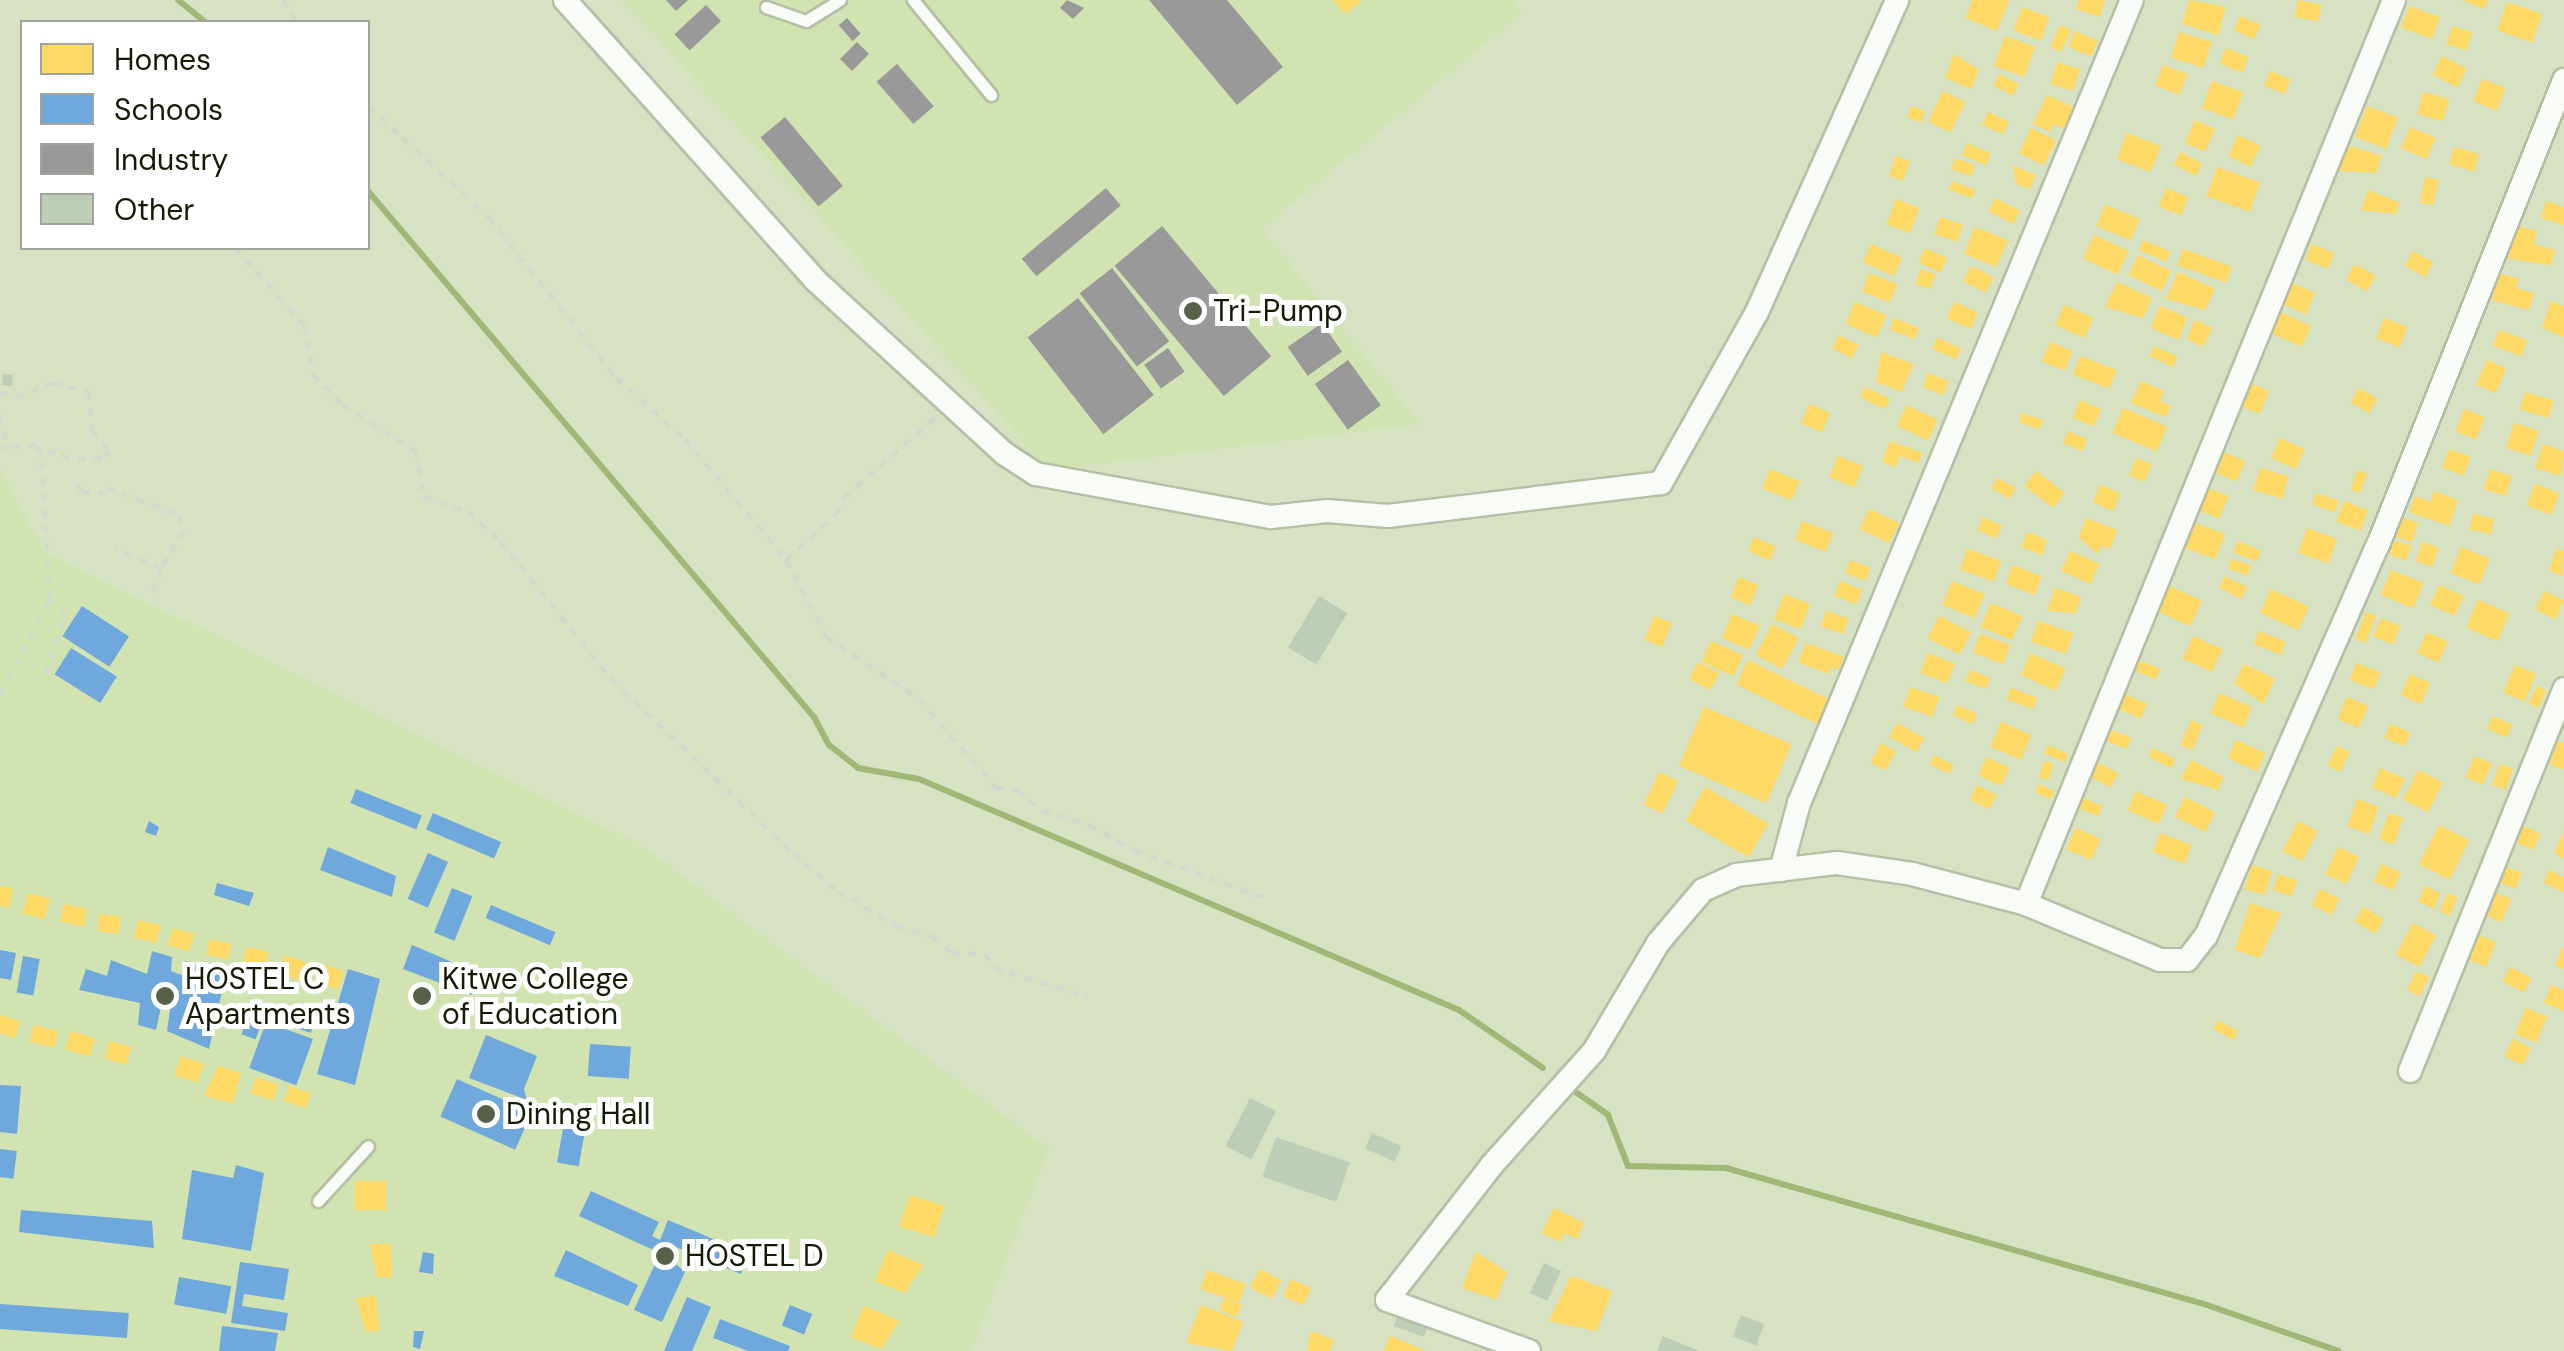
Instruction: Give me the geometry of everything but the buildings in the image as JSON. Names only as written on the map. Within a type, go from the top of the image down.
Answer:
[{"type":"street","points":[[565,0],[775,237],[952,409],[1036,474],[1271,517],[1326,511],[1388,516],[1661,484],[1757,312],[1897,0]]},
{"type":"street","points":[[1781,870],[1799,803],[2132,0]]},
{"type":"street","points":[[2026,904],[2394,0]]},
{"type":"street","points":[[1530,1351],[1388,1300],[1514,1140],[1594,1051],[1676,916],[1702,890],[1736,875],[1836,864],[1912,874],[2026,904],[2160,960],[2187,960],[2206,936],[2378,545],[2564,80]]},
{"type":"street","points":[[2410,1071],[2564,688]]},
{"type":"lane","points":[[766,7],[806,22],[840,0]]},
{"type":"lane","points":[[913,0],[991,95]]},
{"type":"lane","points":[[318,1201],[368,1146]]},
{"type":"path","points":[[370,108],[490,218],[616,378],[684,439],[786,560],[826,638],[919,699],[996,788],[1017,790],[1042,810],[1089,825],[1135,851],[1270,900]]},
{"type":"path","points":[[237,250],[304,326],[313,375],[342,405],[416,452],[424,497],[468,512],[500,541],[610,679],[837,891],[896,926],[932,937],[952,953],[985,954],[994,968],[1088,998]]},
{"type":"path","points":[[0,393],[16,397],[53,383],[90,392],[92,431],[110,451],[102,458],[41,454]]},
{"type":"path","points":[[786,560],[836,515],[844,498],[952,409]]},
{"type":"path","points":[[0,414],[8,448]]},
{"type":"path","points":[[0,448],[36,445],[41,454],[50,598],[0,695]]},
{"type":"path","points":[[77,484],[82,492],[107,491],[178,515],[184,531],[161,568],[153,594]]},
{"type":"path","points":[[114,549],[161,568]]},
{"type":"path","points":[[46,674],[66,615],[50,598]]},
{"type":"shaded area","points":[[622,0],[1513,0],[1523,12],[1261,229],[1420,424],[1049,470]]},
{"type":"shaded area","name":"Kitwe College of Education","points":[[0,469],[45,552],[640,844],[1049,1149],[971,1351],[0,1351]]},
{"type":"waterway","points":[[178,0],[203,20]]},
{"type":"waterway","points":[[370,193],[814,717],[829,745],[858,768],[919,779],[1459,1010],[1543,1068]]},
{"type":"waterway","points":[[1577,1093],[1608,1115],[1628,1166],[1726,1168],[2207,1305],[2338,1351]]},
{"type":"place","name":"Tri-Pump","points":[[1193,311]]},
{"type":"place","name":"HOSTEL C Apartments","points":[[165,996]]},
{"type":"place","name":"Kitwe College of Education","points":[[422,996]]},
{"type":"place","name":"Dining Hall","points":[[486,1114]]},
{"type":"place","name":"HOSTEL D","points":[[665,1256]]}]
